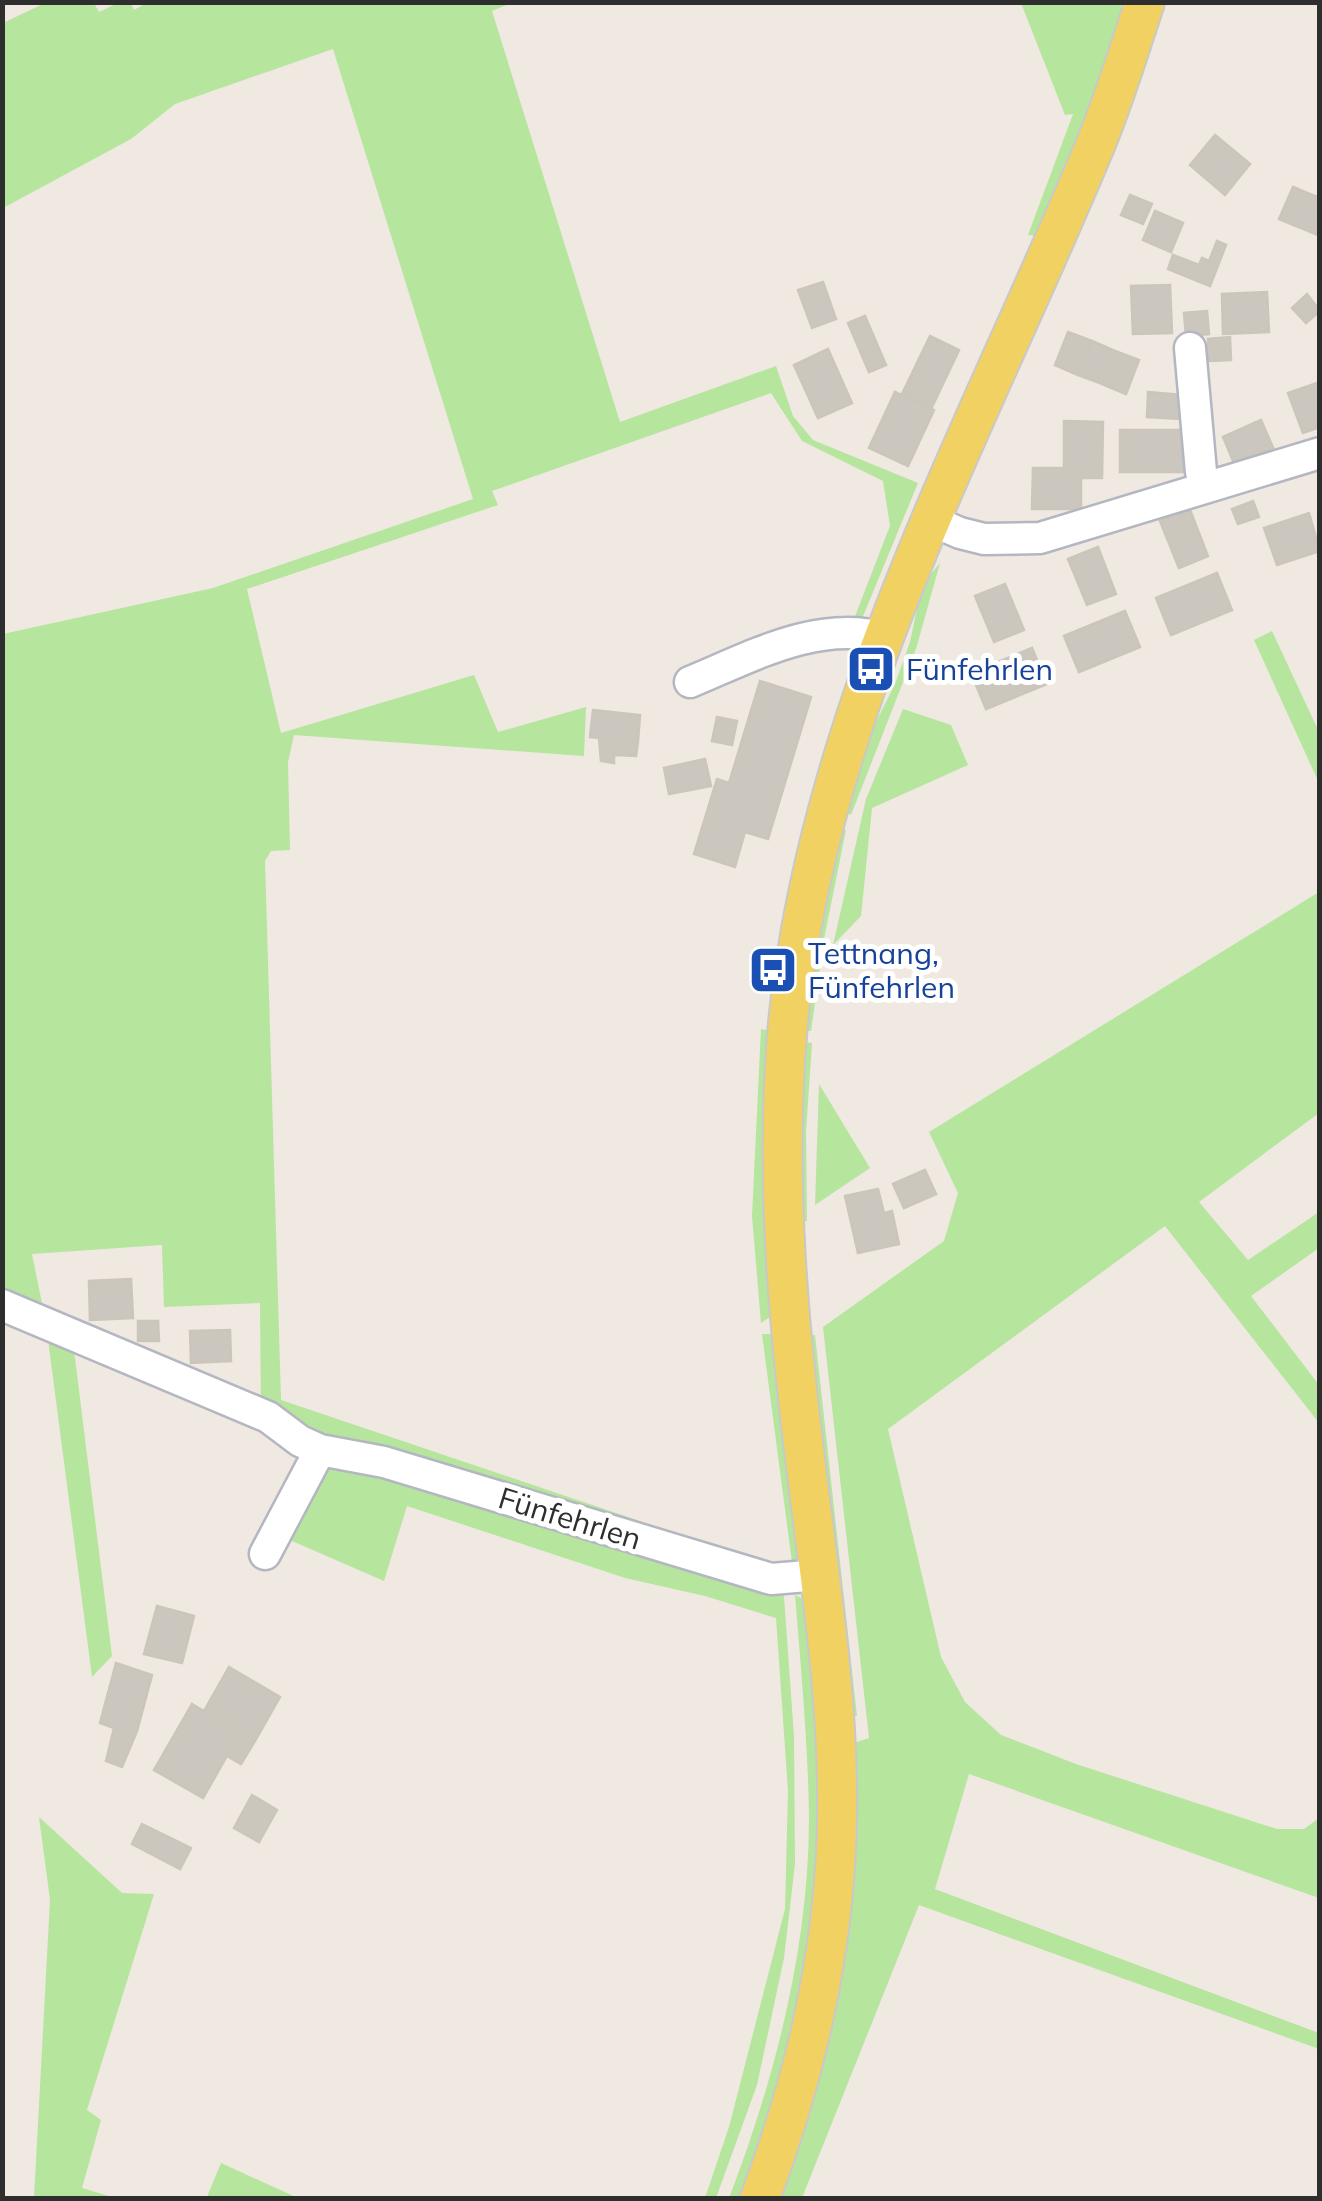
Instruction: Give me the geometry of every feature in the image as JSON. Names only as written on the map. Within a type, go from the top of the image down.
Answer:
[{"type":"main road","points":[[760,2198],[808,2054],[822,1988],[831,1919],[838,1787],[820,1575],[790,1328],[784,1232],[782,1126],[800,935],[826,817],[884,638],[1092,155],[1145,3]]},
{"type":"street","points":[[1190,348],[1201,472],[1207,486]]},
{"type":"street","points":[[932,521],[984,539],[1040,538],[1320,453]]},
{"type":"street","points":[[690,682],[819,633],[862,632],[884,638]]},
{"type":"street","name":"Fünfehrlen","points":[[2,1305],[268,1417],[300,1441],[320,1450],[358,1455],[772,1579],[820,1575]]},
{"type":"street","points":[[265,1554],[320,1450]]},
{"type":"green space","points":[[120,2],[131,3],[134,10],[148,2],[511,3],[492,11],[620,422],[776,366],[793,416],[813,440],[918,483],[859,626],[852,624],[890,526],[883,481],[802,441],[771,393],[492,491],[498,505],[247,589],[281,733],[474,675],[498,732],[586,707],[584,756],[294,735],[288,762],[290,850],[271,851],[265,861],[281,1400],[782,1569],[794,1736],[795,1864],[784,1958],[757,2085],[716,2198],[705,2198],[729,2127],[785,1909],[788,1791],[776,1618],[705,1596],[625,1578],[407,1506],[384,1581],[276,1534],[320,1450],[261,1414],[260,1303],[164,1307],[162,1245],[32,1254],[46,1323],[72,1334],[112,1656],[92,1677],[46,1324],[3,1305],[3,634],[213,588],[473,499],[333,49],[175,104],[131,139],[3,208],[3,23],[45,3],[94,3],[99,12]]},
{"type":"green space","points":[[1021,3],[1125,3],[1098,92],[1038,236],[1028,235],[1073,114],[1065,115]]},
{"type":"green space","points":[[940,563],[916,649],[851,815],[843,811],[859,756],[895,684],[910,642],[922,585]]},
{"type":"green space","points":[[1272,631],[1319,732],[1319,783],[1254,640]]},
{"type":"green space","points":[[903,709],[951,725],[968,765],[872,808],[861,916],[833,945],[866,799]]},
{"type":"green space","points":[[838,827],[846,830],[811,1031],[802,1031]]},
{"type":"green space","points":[[1319,892],[1319,1113],[1199,1202],[1248,1260],[1319,1212],[1319,1248],[1251,1296],[1319,1385],[1319,1423],[1165,1226],[888,1429],[941,1657],[965,1702],[1001,1735],[1076,1764],[1277,1829],[1304,1829],[1319,1818],[1319,1898],[969,1774],[935,1889],[1319,2033],[1319,2049],[919,1905],[802,2198],[776,2198],[851,1744],[869,1738],[823,1327],[944,1241],[958,1193],[929,1132]]},
{"type":"green space","points":[[761,1029],[771,1031],[773,1315],[761,1323],[752,1216]]},
{"type":"green space","points":[[800,1042],[812,1043],[806,1132],[807,1221],[799,1222]]},
{"type":"green space","points":[[819,1084],[870,1168],[815,1205]]},
{"type":"green space","points":[[762,1334],[774,1334],[804,1566],[793,1570]]},
{"type":"green space","points":[[815,1335],[857,1716],[847,1715],[803,1336]]},
{"type":"green space","points":[[795,1595],[807,1601],[822,1769],[818,1887],[798,2023],[744,2198],[729,2198],[775,2059],[803,1915],[809,1817]]},
{"type":"green space","points":[[39,1817],[122,1893],[154,1894],[87,2110],[101,2120],[82,2188],[116,2198],[34,2198],[50,1900]]},
{"type":"green space","points":[[221,2163],[298,2198],[207,2197]]},
{"type":"building","points":[[1215,135],[1250,164],[1225,195],[1190,165]]},
{"type":"building","points":[[1293,187],[1320,198],[1320,236],[1279,219]]},
{"type":"building","points":[[1130,195],[1152,204],[1143,224],[1121,215]]},
{"type":"building","points":[[1155,211],[1183,223],[1171,252],[1143,240]]},
{"type":"building","points":[[1217,241],[1226,245],[1210,286],[1168,269],[1173,255],[1199,265],[1202,258],[1209,261]]},
{"type":"building","points":[[823,282],[836,319],[812,328],[798,290]]},
{"type":"building","points":[[1170,285],[1172,333],[1133,334],[1131,286]]},
{"type":"building","points":[[1267,292],[1269,332],[1223,334],[1222,294]]},
{"type":"building","points":[[1307,294],[1320,311],[1306,323],[1292,308]]},
{"type":"building","points":[[1207,311],[1209,334],[1186,336],[1184,313]]},
{"type":"building","points":[[865,316],[886,365],[869,372],[848,323]]},
{"type":"building","points":[[1068,332],[1092,341],[1078,375],[1055,365]]},
{"type":"building","points":[[930,336],[959,350],[932,407],[902,394]]},
{"type":"building","points":[[1230,337],[1231,360],[1209,361],[1208,339]]},
{"type":"building","points":[[1092,341],[1115,351],[1102,384],[1078,375]]},
{"type":"building","points":[[828,349],[852,403],[818,418],[794,365]]},
{"type":"building","points":[[1115,351],[1139,360],[1126,394],[1102,384]]},
{"type":"building","points":[[1320,382],[1320,427],[1303,433],[1288,393]]},
{"type":"building","points":[[895,392],[934,410],[908,466],[869,448]]},
{"type":"building","points":[[1148,392],[1182,395],[1180,419],[1147,417]]},
{"type":"building","points":[[1261,420],[1275,452],[1236,468],[1223,437]]},
{"type":"building","points":[[1064,421],[1103,422],[1102,478],[1081,478],[1064,468]]},
{"type":"building","points":[[1120,430],[1188,430],[1188,472],[1120,472]]},
{"type":"building","points":[[1033,468],[1064,468],[1081,478],[1081,509],[1032,509]]},
{"type":"building","points":[[1253,501],[1259,517],[1238,524],[1232,509]]},
{"type":"building","points":[[1190,510],[1208,556],[1179,568],[1160,521]]},
{"type":"building","points":[[1309,513],[1320,551],[1277,565],[1264,528]]},
{"type":"building","points":[[1098,547],[1116,594],[1087,605],[1068,559]]},
{"type":"building","points":[[1217,573],[1232,610],[1171,635],[1156,598]]},
{"type":"building","points":[[1005,584],[1024,630],[994,642],[975,596]]},
{"type":"building","points":[[1125,611],[1140,647],[1079,672],[1064,636]]},
{"type":"building","points":[[1032,648],[1047,684],[986,709],[971,673]]},
{"type":"building","points":[[760,681],[811,697],[768,839],[745,832],[735,867],[694,854],[717,779],[729,783]]},
{"type":"building","points":[[593,710],[640,715],[638,741],[590,737]]},
{"type":"building","points":[[717,717],[737,721],[732,745],[712,741]]},
{"type":"building","points":[[599,738],[638,741],[636,756],[614,755],[614,763],[601,761]]},
{"type":"building","points":[[705,759],[711,786],[669,794],[664,768]]},
{"type":"building","points":[[925,1170],[936,1194],[904,1208],[893,1184]]},
{"type":"building","points":[[878,1189],[884,1213],[892,1211],[899,1244],[858,1253],[845,1196]]},
{"type":"building","points":[[131,1279],[133,1318],[90,1320],[89,1281]]},
{"type":"building","points":[[138,1321],[158,1321],[159,1341],[138,1341]]},
{"type":"building","points":[[230,1330],[231,1361],[191,1363],[190,1331]]},
{"type":"building","points":[[157,1606],[194,1616],[182,1663],[144,1654]]},
{"type":"building","points":[[116,1663],[152,1675],[137,1731],[122,1767],[106,1761],[114,1728],[100,1723]]},
{"type":"building","points":[[229,1667],[280,1697],[255,1741],[204,1711]]},
{"type":"building","points":[[192,1704],[255,1741],[241,1764],[227,1756],[203,1798],[154,1770]]},
{"type":"building","points":[[252,1795],[277,1810],[259,1842],[234,1828]]},
{"type":"building","points":[[142,1824],[191,1848],[180,1869],[132,1844]]},
{"type":"place","name":"Fünfehrlen","points":[[871,669]]},
{"type":"place","name":"Tettnang, Fünfehrlen","points":[[773,970]]}]
